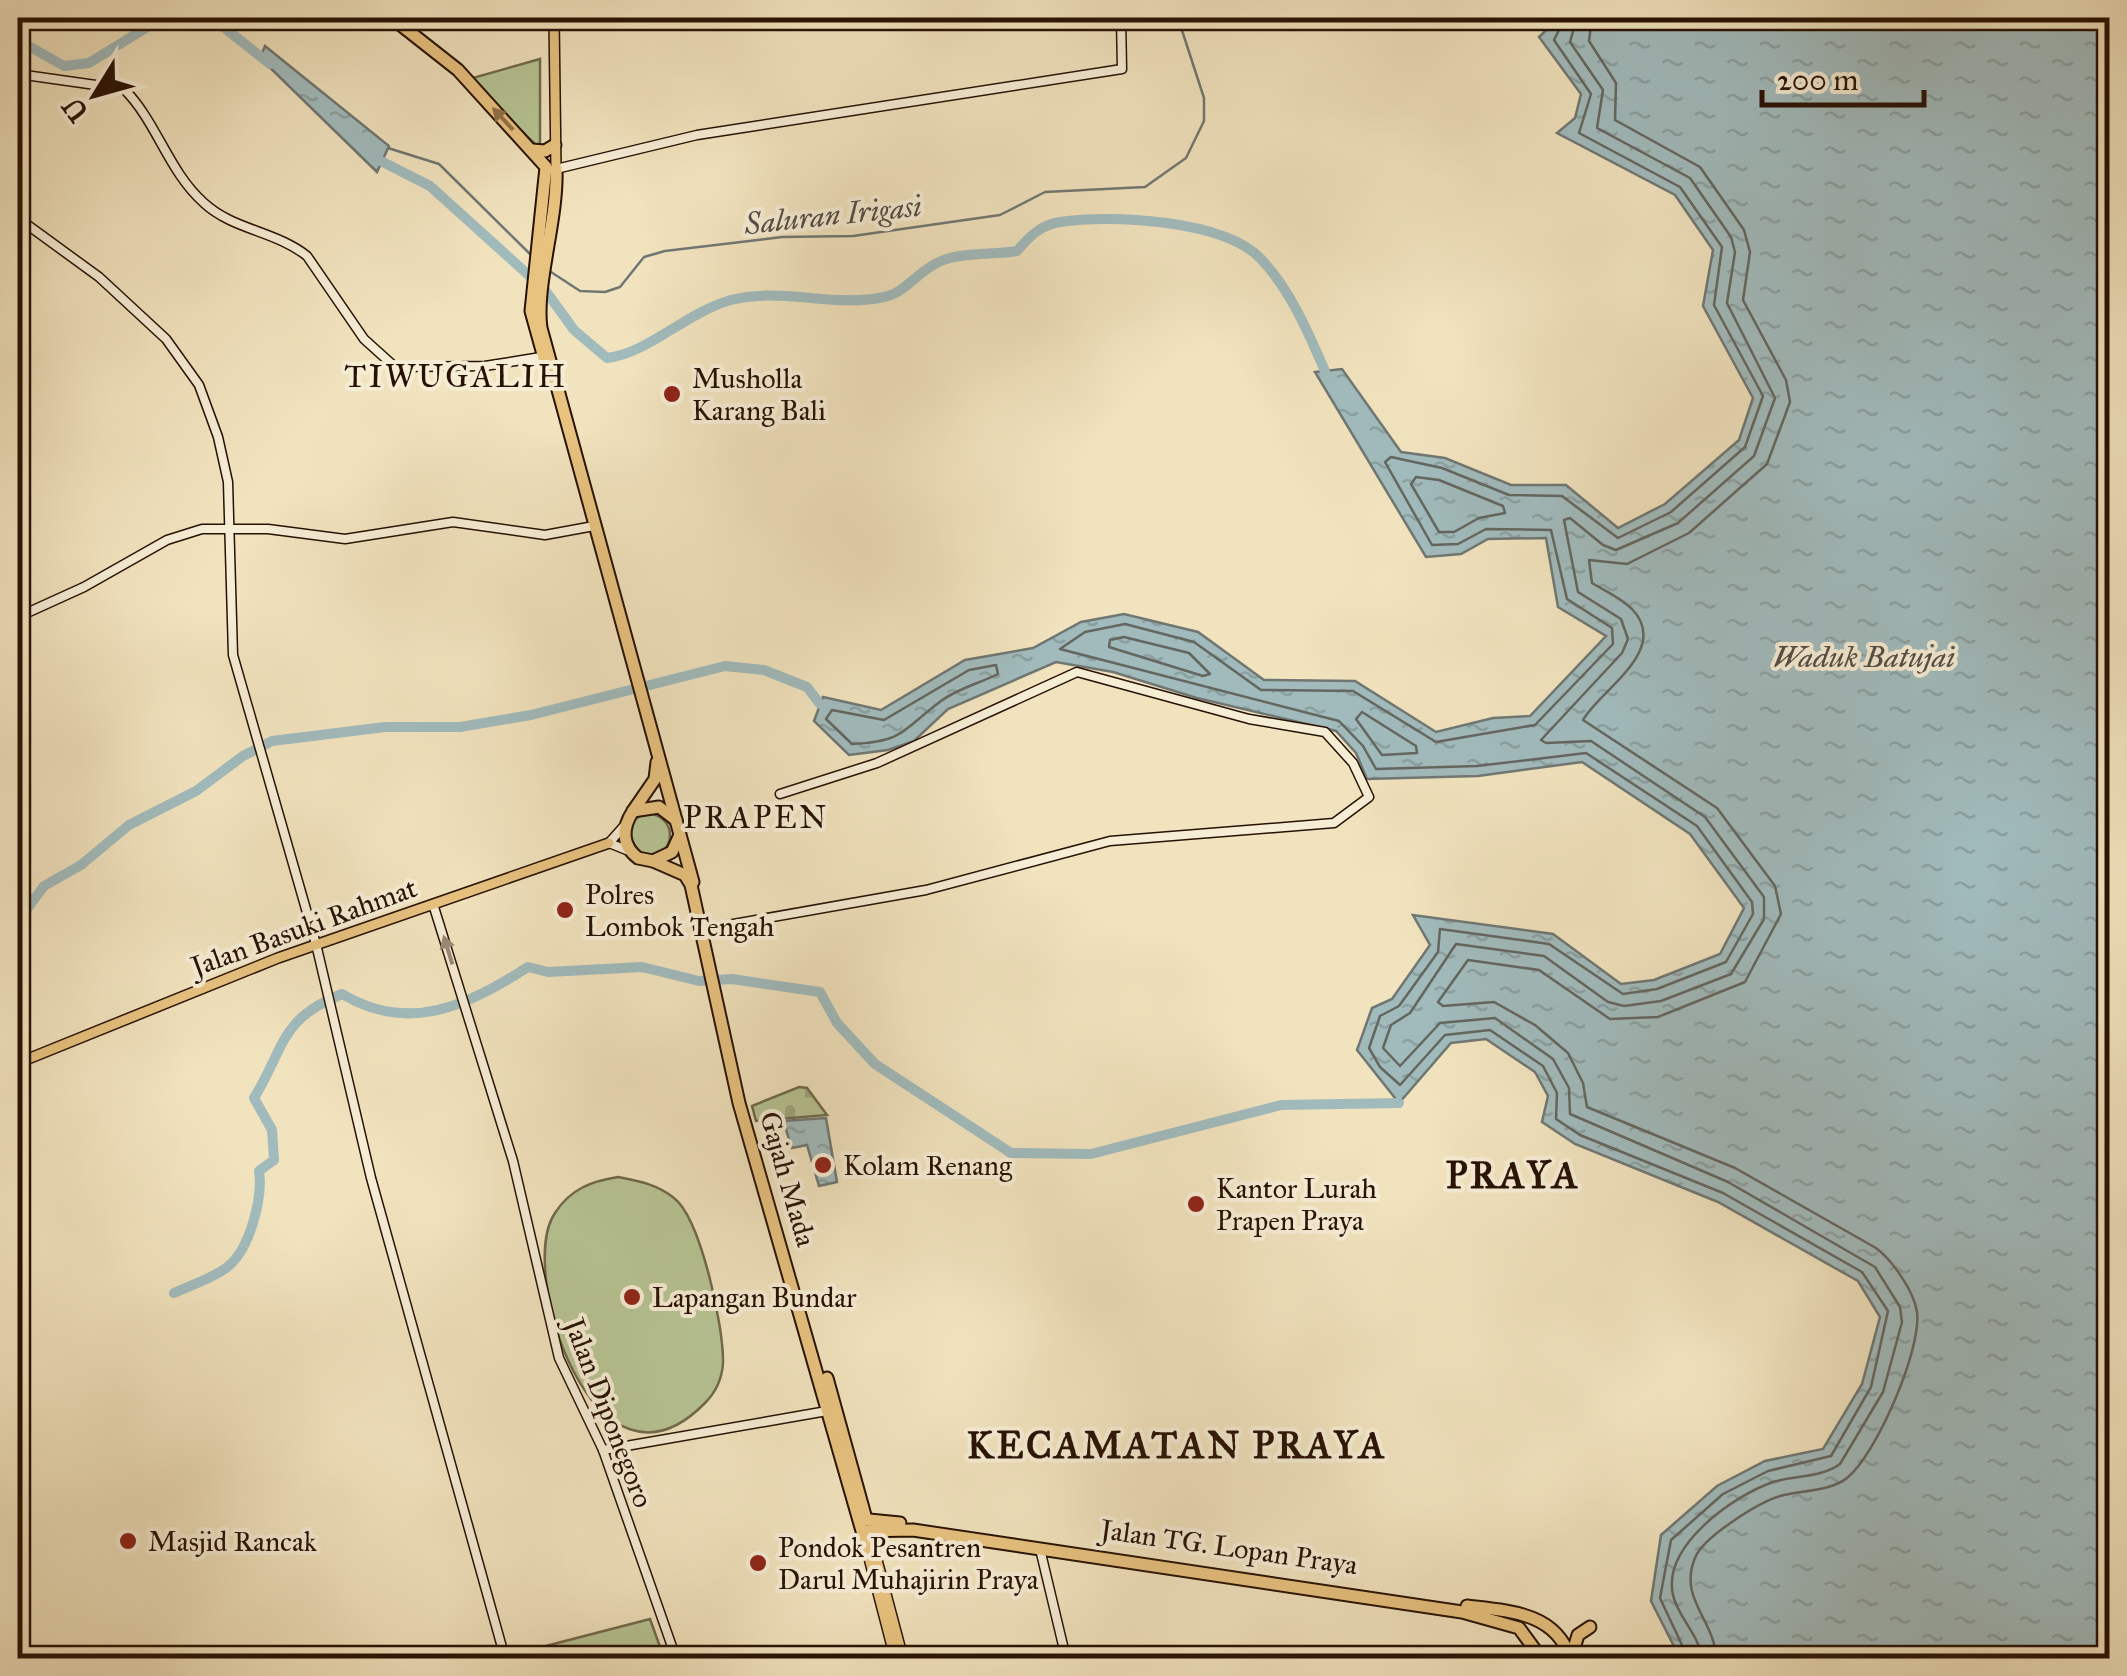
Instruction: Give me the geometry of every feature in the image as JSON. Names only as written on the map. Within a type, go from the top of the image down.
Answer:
[{"type":"highway","points":[[392,18],[458,70],[546,167],[544,260]]},
{"type":"highway","points":[[532,150],[544,151],[555,145]]},
{"type":"highway","points":[[556,169],[558,194],[536,306],[541,358],[593,526]]},
{"type":"highway","points":[[536,306],[633,676],[705,929],[712,975]]},
{"type":"highway","points":[[639,696],[658,769],[625,826],[625,840],[632,853],[687,877],[716,991]]},
{"type":"highway","points":[[633,811],[659,808],[677,826]]},
{"type":"highway","points":[[654,862],[672,852],[677,826]]},
{"type":"highway","name":"Gajah Mada","points":[[716,991],[739,1103],[864,1525]]},
{"type":"highway","name":"Gajah Mada","points":[[716,991],[864,1525]]},
{"type":"highway","name":"Jalan TG. Lopan Praya","points":[[864,1525],[1482,1608],[1551,1626],[1562,1636],[1571,1658]]},
{"type":"highway","name":"Jalan TG. Lopan Praya","points":[[1040,1548],[1480,1616],[1519,1628],[1541,1658]]},
{"type":"highway","points":[[1571,1658],[1576,1638],[1590,1627]]},
{"type":"main road","points":[[554,18],[556,169]]},
{"type":"main road","name":"Jalan Basuki Rahmat","points":[[18,1063],[316,944],[609,843]]},
{"type":"main road","name":"Gajah Mada","points":[[864,1525],[895,1658]]},
{"type":"main road","name":"Gajah Mada","points":[[864,1525],[903,1658]]},
{"type":"street","points":[[556,169],[697,135],[1122,69],[1121,18]]},
{"type":"street","points":[[18,74],[124,89],[186,186],[225,219],[294,245],[307,256],[364,340],[389,364],[402,368],[484,366],[541,358]]},
{"type":"street","points":[[18,218],[133,306],[191,371],[218,437],[228,482],[233,655],[316,944],[372,1178],[505,1658]]},
{"type":"street","points":[[18,617],[84,587],[175,536],[230,527],[345,540],[453,522],[543,535],[593,526]]},
{"type":"street","points":[[705,929],[926,890],[1110,841],[1334,823],[1369,797],[1353,763],[1332,737],[1322,731],[1249,719],[1077,672],[877,764],[780,794]]},
{"type":"street","points":[[625,826],[609,843],[632,853]]},
{"type":"street","name":"Jalan Diponegoro","points":[[434,904],[513,1161],[559,1358],[603,1450],[676,1658]]},
{"type":"street","points":[[603,1450],[828,1412]]},
{"type":"street","points":[[1040,1548],[1066,1658]]},
{"type":"green space","points":[[540,59],[540,149],[469,79]]},
{"type":"green space","points":[[649,814],[664,820],[670,835],[664,850],[649,856],[634,850],[628,835],[634,820]]},
{"type":"green space","points":[[799,1087],[807,1088],[827,1115],[756,1121],[752,1106]]},
{"type":"green space","name":"Lapangan Bundar","points":[[618,1177],[661,1189],[684,1210],[702,1250],[715,1301],[722,1347],[720,1380],[705,1403],[665,1430],[629,1429],[598,1408],[574,1372],[556,1328],[546,1283],[546,1242],[555,1213],[582,1188]]},
{"type":"green space","points":[[650,1619],[664,1658],[516,1658],[515,1654]]},
{"type":"water","name":"Waduk Batujai","points":[[1559,18],[2109,18],[2109,1658],[1680,1658],[1651,1601],[1661,1535],[1717,1486],[1765,1461],[1823,1449],[1862,1384],[1880,1317],[1858,1281],[1718,1202],[1575,1144],[1542,1122],[1548,1096],[1535,1072],[1486,1039],[1451,1043],[1399,1103],[1357,1050],[1372,1008],[1392,999],[1430,945],[1413,915],[1553,934],[1621,984],[1654,980],[1720,954],[1744,908],[1690,834],[1582,762],[1478,776],[1367,779],[1356,753],[1336,731],[1197,698],[1113,672],[1056,662],[948,709],[914,741],[888,750],[849,755],[814,721],[823,697],[881,710],[965,660],[1033,648],[1081,622],[1124,614],[1198,632],[1264,680],[1355,681],[1436,732],[1493,718],[1530,716],[1606,636],[1558,607],[1546,538],[1488,539],[1461,554],[1426,557],[1315,372],[1342,369],[1401,452],[1445,458],[1511,485],[1566,485],[1618,528],[1665,504],[1739,440],[1753,398],[1703,306],[1713,250],[1675,195],[1557,133],[1575,118],[1581,94],[1539,37]]},
{"type":"water","points":[[265,46],[389,146],[377,172],[260,58]]},
{"type":"water","name":"Kolam Renang","points":[[826,1118],[837,1182],[819,1186],[807,1145],[792,1148],[783,1121]]},
{"type":"waterway","points":[[18,40],[64,66],[89,63],[162,18]]},
{"type":"waterway","points":[[212,18],[270,64]]},
{"type":"waterway","name":"Saluran Irigasi","points":[[548,270],[580,291],[605,292],[620,287],[644,257],[665,251],[782,237],[853,236],[1000,215],[1045,192],[1145,187],[1186,158],[1204,121],[1204,98],[1178,18]]},
{"type":"waterway","name":"Saluran Irigasi","points":[[388,148],[439,164],[530,254]]},
{"type":"waterway","points":[[371,156],[430,186],[545,290],[574,330],[607,358],[637,349],[731,300],[769,296],[846,300],[884,297],[941,261],[1017,251],[1047,226],[1107,219],[1194,228],[1243,245],[1260,258],[1280,283],[1325,371]]},
{"type":"waterway","points":[[18,921],[44,886],[81,865],[129,825],[196,791],[243,756],[272,741],[385,727],[460,727],[531,715],[725,666],[764,670],[807,687],[820,704]]},
{"type":"waterway","points":[[174,1293],[220,1272],[242,1249],[257,1209],[259,1171],[274,1160],[272,1130],[254,1098],[295,1025],[321,1004],[342,994],[391,1012],[437,1010],[483,993],[528,967],[548,972],[642,967],[699,981],[732,979],[820,992],[837,1023],[875,1064],[1011,1153],[1091,1154],[1281,1105],[1399,1103]]},
{"type":"place","name":"Musholla Karang Bali","points":[[672,394]]},
{"type":"place","name":"Polres Lombok Tengah","points":[[565,910]]},
{"type":"place","name":"Kolam Renang","points":[[823,1165]]},
{"type":"place","name":"Kantor Lurah Prapen Praya","points":[[1196,1204]]},
{"type":"place","name":"Lapangan Bundar","points":[[632,1297]]},
{"type":"place","name":"Masjid Rancak","points":[[128,1541]]},
{"type":"place","name":"Pondok Pesantren Darul Muhajirin Praya","points":[[758,1563]]},
{"type":"district","name":"TIWUGALIH","points":[[456,376]]},
{"type":"district","name":"PRAPEN","points":[[756,817]]},
{"type":"district","name":"PRAYA","points":[[1513,1175]]},
{"type":"district","name":"KECAMATAN PRAYA","points":[[1177,1445]]}]
